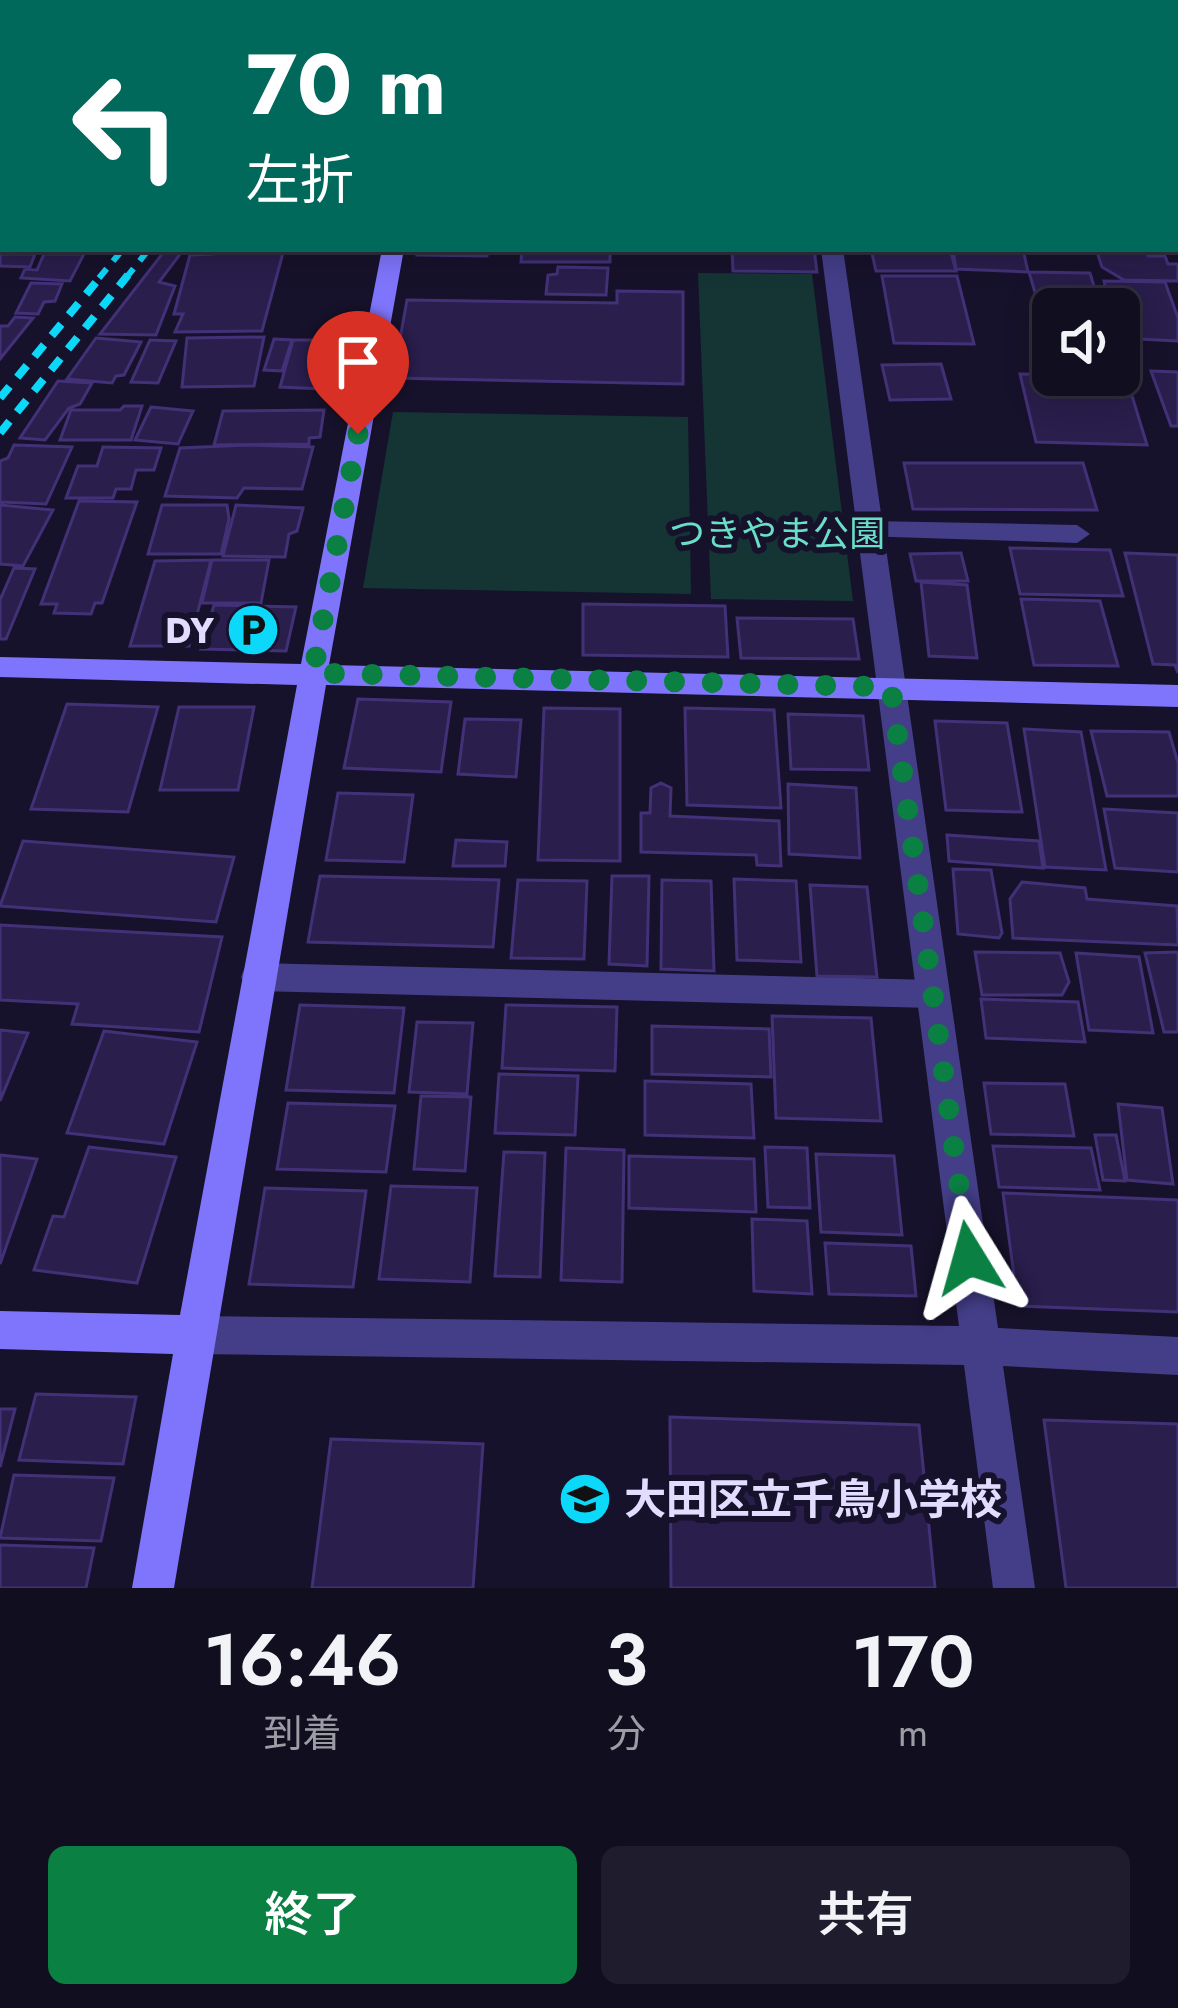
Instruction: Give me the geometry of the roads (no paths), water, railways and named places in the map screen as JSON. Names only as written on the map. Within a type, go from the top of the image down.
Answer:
[{"type":"street","points":[[153,1588],[257,977],[392,252]]},
{"type":"street","points":[[832,252],[1014,1588]]},
{"type":"street","points":[[870,530],[1076,534]]},
{"type":"street","points":[[0,667],[1178,695]]},
{"type":"street","points":[[257,977],[933,994]]},
{"type":"street","points":[[0,1330],[981,1346],[1178,1356]]},
{"type":"railway","points":[[99,278],[121,252]]},
{"type":"railway","points":[[126,278],[147,252]]},
{"type":"railway","points":[[0,398],[102,275]]},
{"type":"railway","points":[[0,433],[128,275]]},
{"type":"place","name":"DY","points":[[253,630]]},
{"type":"place","name":"大田区立千鳥小学校","points":[[585,1499]]},
{"type":"park label","name":"つきやま公園","points":[[777,533]]}]
